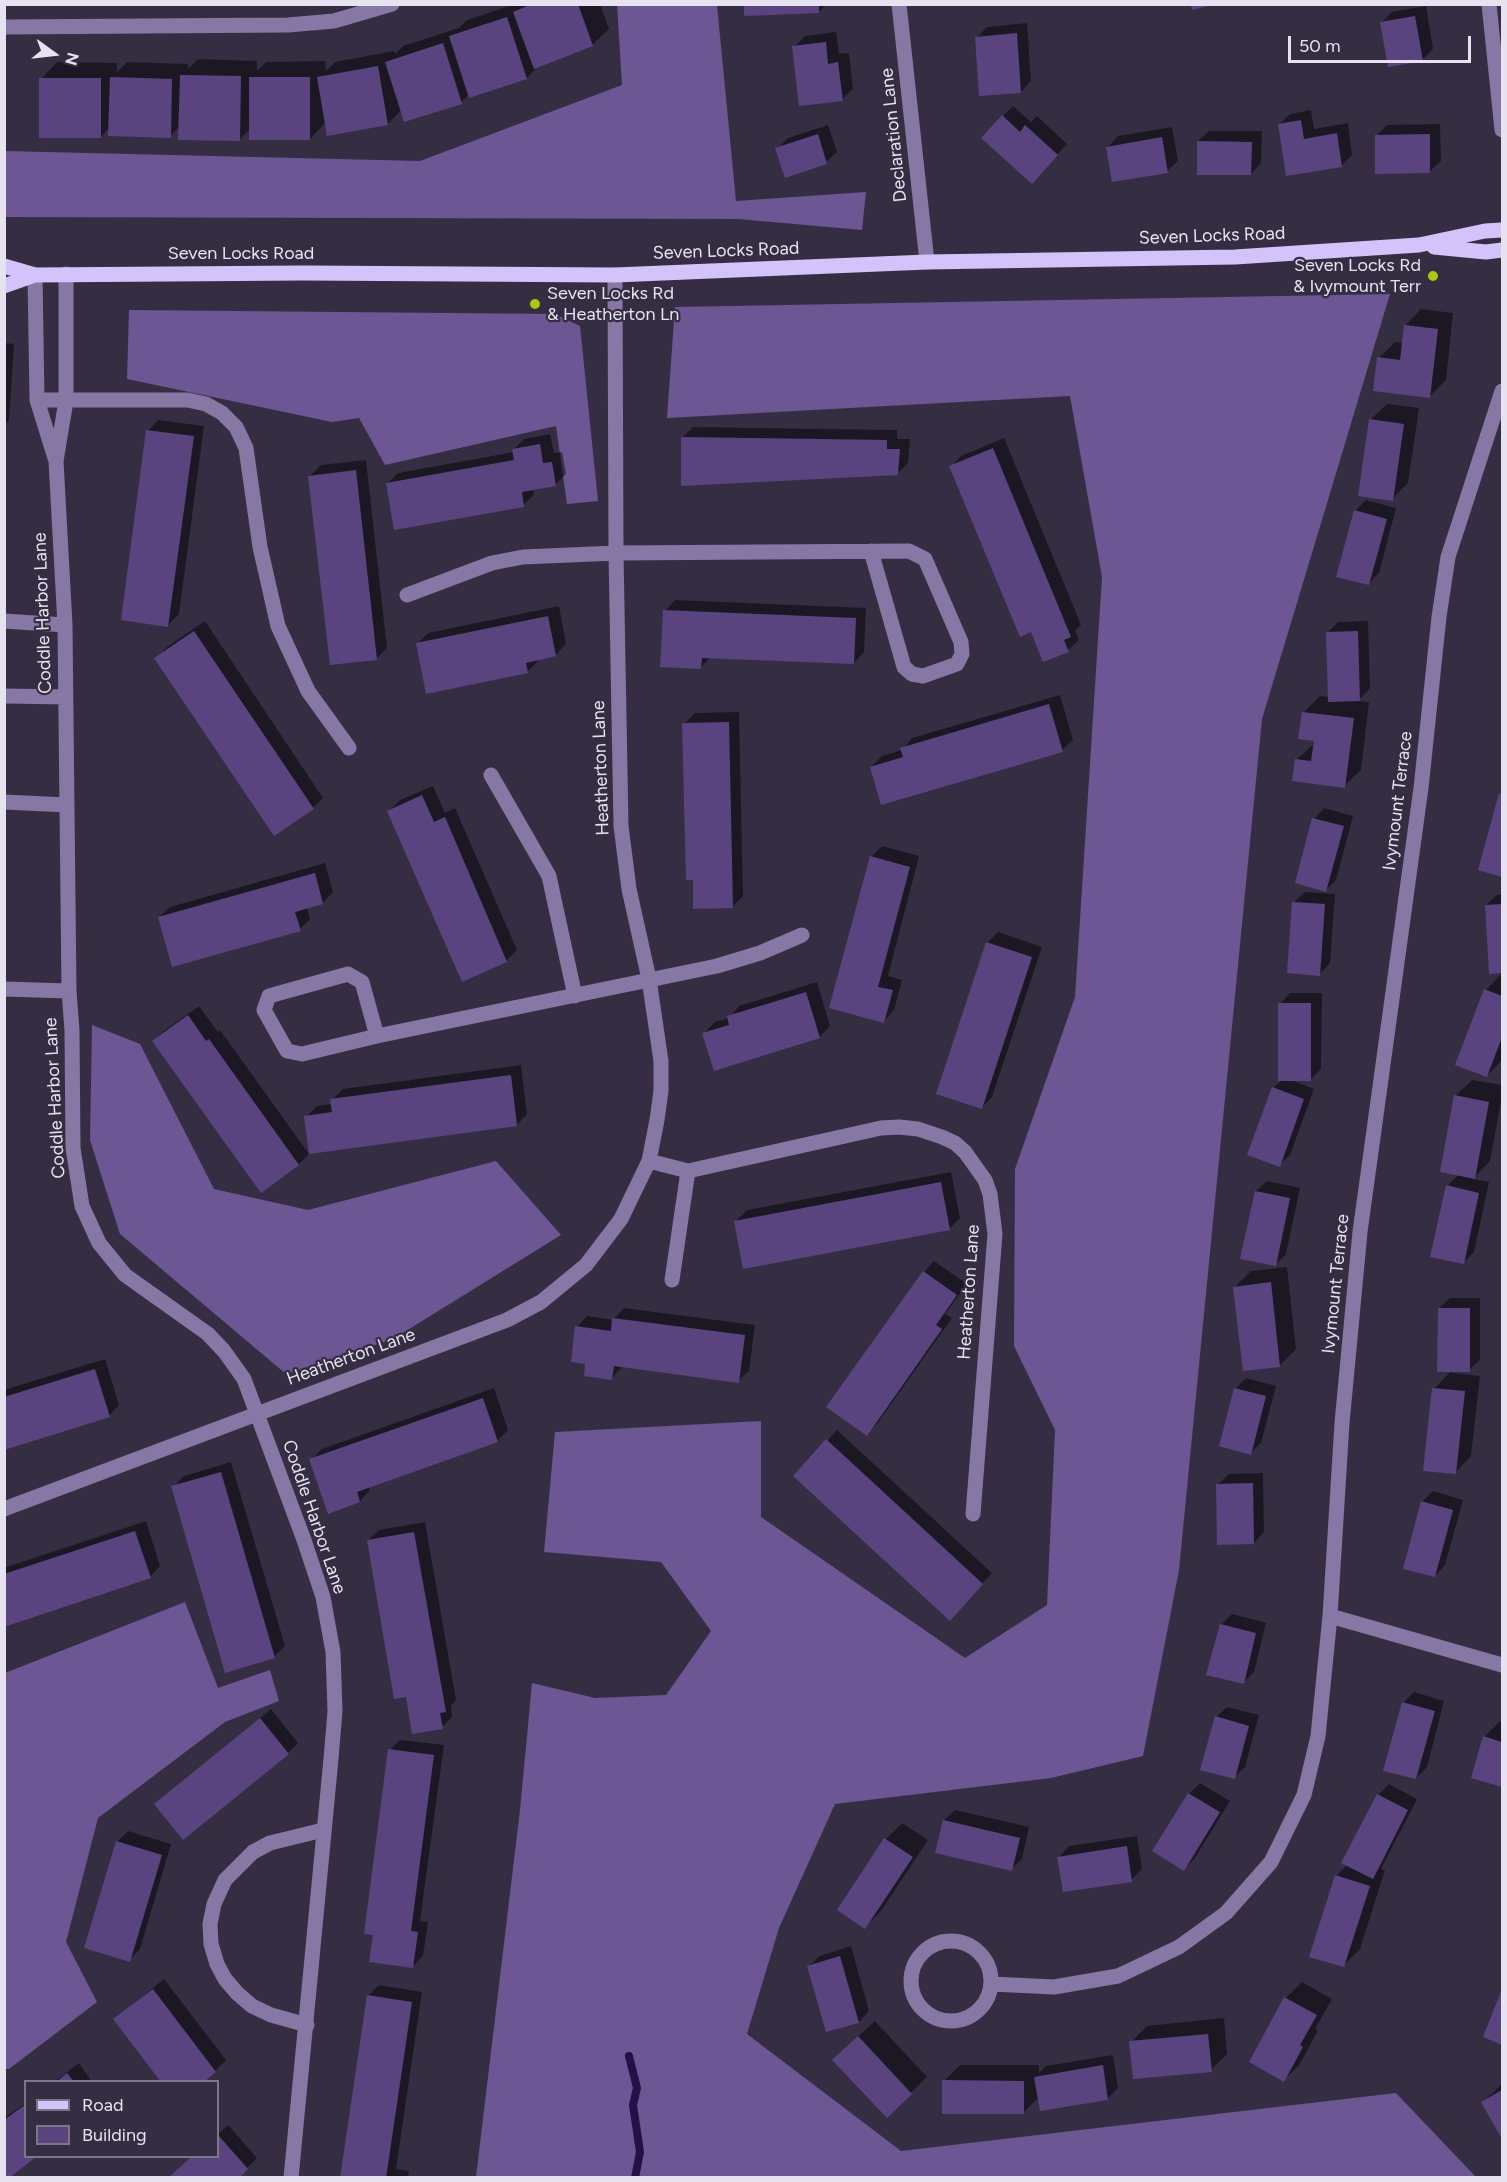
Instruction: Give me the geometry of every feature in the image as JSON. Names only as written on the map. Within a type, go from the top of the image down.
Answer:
[{"type":"main road","name":"Seven Locks Road","points":[[4,286],[35,275],[66,274],[615,275],[927,262],[1235,256],[1419,245],[1485,231],[1503,230]]},
{"type":"main road","name":"Seven Locks Road","points":[[1419,245],[1486,252],[1503,250]]},
{"type":"main road","name":"Seven Locks Road","points":[[4,266],[35,275]]},
{"type":"street","points":[[4,27],[288,25],[334,21],[392,4]]},
{"type":"street","name":"Declaration Lane","points":[[899,4],[927,262]]},
{"type":"street","points":[[1489,4],[1503,130]]},
{"type":"street","name":"Coddle Harbor Lane","points":[[66,274],[66,401],[56,461],[65,625],[73,1148],[82,1206],[99,1243],[125,1275],[199,1327],[224,1351],[244,1379],[304,1540],[322,1597],[333,1652],[335,1711],[291,2178]]},
{"type":"street","name":"Coddle Harbor Lane","points":[[35,275],[37,400],[56,461]]},
{"type":"street","name":"Heatherton Lane","points":[[4,1509],[507,1320],[541,1302],[586,1265],[621,1220],[649,1161],[657,1120],[661,1061],[649,979],[629,889],[621,826],[616,553],[615,275]]},
{"type":"street","name":"Ivymount Terrace","points":[[991,1984],[1054,1987],[1118,1977],[1179,1947],[1226,1913],[1270,1862],[1304,1795],[1318,1736],[1330,1616],[1342,1423],[1360,1232],[1421,788],[1439,617],[1448,557],[1503,391]]},
{"type":"street","points":[[37,400],[188,400],[206,404],[222,413],[236,427],[246,448],[260,547],[278,626],[308,691],[349,748]]},
{"type":"street","points":[[407,595],[492,563],[523,557],[616,553],[871,551],[909,551],[925,559],[961,642],[962,654],[957,664],[922,676],[912,674],[904,666],[871,551]]},
{"type":"street","points":[[4,621],[65,625]]},
{"type":"street","points":[[4,696],[66,697]]},
{"type":"street","points":[[491,775],[549,876],[575,996]]},
{"type":"street","points":[[4,802],[67,805]]},
{"type":"street","points":[[377,1036],[362,982],[348,974],[269,996],[264,1010],[287,1051],[302,1054],[377,1036],[717,966],[760,953],[802,935]]},
{"type":"street","points":[[4,989],[69,991]]},
{"type":"street","name":"Heatherton Lane","points":[[649,1161],[688,1171],[881,1128],[899,1127],[942,1137],[955,1143],[965,1152],[985,1180],[990,1194],[995,1234],[973,1514]]},
{"type":"street","points":[[672,1280],[688,1171]]},
{"type":"street","points":[[1330,1616],[1503,1665]]},
{"type":"street","points":[[307,2025],[270,2015],[252,2006],[237,1994],[217,1964],[211,1944],[210,1924],[214,1904],[225,1880],[253,1852],[270,1843],[323,1830]]},
{"type":"street","points":[[942,1941],[954,1941],[966,1944],[981,1955],[990,1971],[991,1984],[988,1996],[972,2015],[960,2020],[948,2020],[935,2018],[921,2006],[912,1990],[911,1977],[914,1965],[930,1946],[942,1941]]},
{"type":"shaded area","points":[[617,4],[717,5],[736,201],[866,192],[862,230],[738,219],[5,217],[5,151],[420,161],[622,85]]},
{"type":"shaded area","points":[[1390,294],[1262,719],[1179,1570],[1143,1756],[1051,1778],[835,1804],[779,1928],[747,2034],[901,2151],[1396,2093],[1476,2177],[476,2177],[520,1810],[532,1683],[595,1698],[666,1695],[711,1631],[661,1562],[544,1552],[555,1432],[761,1421],[761,1517],[965,1658],[1047,1605],[1055,1430],[1014,1346],[1015,1169],[1075,997],[1102,577],[1070,396],[667,418],[675,307]]},
{"type":"shaded area","points":[[129,310],[554,314],[580,326],[598,501],[567,504],[556,426],[385,465],[359,418],[332,422],[127,379]]},
{"type":"shaded area","points":[[92,1025],[140,1044],[214,1189],[308,1210],[496,1161],[561,1235],[393,1339],[286,1374],[120,1234],[90,1140]]},
{"type":"shaded area","points":[[185,1602],[218,1688],[270,1670],[279,1701],[225,1722],[98,1818],[66,1942],[97,2002],[9,2069],[5,2069],[5,1673]]},
{"type":"building","points":[[532,4],[578,4],[593,46],[534,69],[513,12]]},
{"type":"building","points":[[744,4],[819,4],[819,13],[744,16]]},
{"type":"building","points":[[1191,4],[1212,4],[1212,5],[1192,10]]},
{"type":"building","points":[[1415,16],[1423,61],[1388,67],[1380,22]]},
{"type":"building","points":[[507,17],[527,79],[469,98],[449,36]]},
{"type":"building","points":[[1017,33],[1021,93],[979,96],[975,37]]},
{"type":"building","points":[[826,42],[828,64],[838,62],[843,101],[799,106],[792,46]]},
{"type":"building","points":[[443,43],[462,104],[404,122],[385,62]]},
{"type":"building","points":[[378,66],[388,125],[327,136],[317,77]]},
{"type":"building","points":[[180,75],[241,76],[240,141],[178,140]]},
{"type":"building","points":[[110,77],[172,79],[171,138],[108,136]]},
{"type":"building","points":[[249,77],[310,77],[310,140],[249,140]]},
{"type":"building","points":[[39,78],[101,78],[101,138],[39,138]]},
{"type":"building","points":[[1002,115],[1020,132],[1025,125],[1058,155],[1032,184],[981,138]]},
{"type":"building","points":[[1301,120],[1304,139],[1337,133],[1342,167],[1286,176],[1278,124]]},
{"type":"building","points":[[818,134],[827,164],[785,178],[775,148]]},
{"type":"building","points":[[1430,134],[1430,173],[1375,174],[1375,135]]},
{"type":"building","points":[[1162,137],[1168,173],[1112,182],[1106,147]]},
{"type":"building","points":[[1197,141],[1252,142],[1251,175],[1197,175]]},
{"type":"building","points":[[1404,325],[1438,329],[1430,398],[1373,391],[1377,357],[1400,360]]},
{"type":"building","points":[[1369,419],[1404,424],[1393,501],[1358,496]]},
{"type":"building","points":[[146,430],[194,436],[168,627],[121,620]]},
{"type":"building","points":[[681,437],[887,440],[887,449],[900,449],[898,475],[681,486]]},
{"type":"building","points":[[540,444],[543,463],[552,462],[556,486],[522,492],[524,507],[394,530],[386,483],[514,460],[512,449]]},
{"type":"building","points":[[993,448],[1071,637],[1064,640],[1069,652],[1043,662],[1031,632],[1020,637],[949,466]]},
{"type":"building","points":[[356,470],[377,660],[330,665],[308,476]]},
{"type":"building","points":[[1354,510],[1387,519],[1369,585],[1336,577]]},
{"type":"building","points":[[663,610],[856,618],[854,664],[702,658],[701,669],[660,667]]},
{"type":"building","points":[[548,616],[556,656],[526,663],[528,673],[426,694],[416,643]]},
{"type":"building","points":[[194,631],[314,809],[274,836],[154,658]]},
{"type":"building","points":[[1358,631],[1360,701],[1328,702],[1326,632]]},
{"type":"building","points":[[1049,704],[1063,752],[881,805],[870,767],[903,757],[900,748]]},
{"type":"building","points":[[1302,712],[1354,718],[1345,788],[1292,781],[1295,759],[1311,761],[1314,741],[1298,739]]},
{"type":"building","points":[[729,722],[733,908],[693,909],[693,880],[686,880],[682,723]]},
{"type":"building","points":[[1499,793],[1502,794],[1502,877],[1478,870]]},
{"type":"building","points":[[422,795],[434,822],[445,817],[507,962],[462,982],[387,811]]},
{"type":"building","points":[[1312,818],[1344,826],[1326,892],[1295,883]]},
{"type":"building","points":[[870,856],[910,867],[878,987],[893,990],[884,1023],[829,1008]]},
{"type":"building","points":[[315,873],[323,904],[295,912],[301,931],[172,967],[158,917]]},
{"type":"building","points":[[1292,902],[1325,904],[1320,976],[1287,973]]},
{"type":"building","points":[[1502,904],[1502,973],[1489,974],[1485,905]]},
{"type":"building","points":[[986,942],[1032,957],[982,1109],[936,1094]]},
{"type":"building","points":[[1484,989],[1502,996],[1502,1037],[1487,1077],[1455,1065]]},
{"type":"building","points":[[806,992],[820,1038],[714,1071],[702,1033],[729,1025],[727,1016]]},
{"type":"building","points":[[1278,1003],[1311,1003],[1311,1081],[1278,1081]]},
{"type":"building","points":[[188,1015],[206,1041],[209,1039],[299,1165],[261,1193],[152,1041]]},
{"type":"building","points":[[511,1075],[517,1126],[309,1154],[304,1116],[332,1112],[330,1099]]},
{"type":"building","points":[[1272,1087],[1304,1099],[1280,1167],[1247,1155]]},
{"type":"building","points":[[1454,1095],[1489,1102],[1475,1179],[1440,1172]]},
{"type":"building","points":[[941,1182],[950,1230],[743,1269],[734,1221]]},
{"type":"building","points":[[1446,1185],[1479,1193],[1464,1264],[1430,1257]]},
{"type":"building","points":[[1255,1191],[1290,1198],[1276,1266],[1240,1259]]},
{"type":"building","points":[[923,1271],[957,1295],[936,1325],[942,1329],[867,1436],[826,1407]]},
{"type":"building","points":[[1271,1282],[1280,1367],[1243,1371],[1233,1287]]},
{"type":"building","points":[[1438,1308],[1470,1308],[1470,1372],[1437,1372]]},
{"type":"building","points":[[612,1318],[745,1335],[739,1383],[614,1366],[612,1380],[584,1376],[585,1364],[571,1362],[575,1326],[611,1331]]},
{"type":"building","points":[[95,1369],[110,1417],[4,1450],[4,1397]]},
{"type":"building","points":[[1234,1388],[1266,1396],[1251,1455],[1219,1446]]},
{"type":"building","points":[[1432,1388],[1465,1391],[1456,1474],[1423,1471]]},
{"type":"building","points":[[483,1398],[498,1442],[357,1492],[360,1502],[328,1514],[309,1459]]},
{"type":"building","points":[[826,1439],[983,1584],[950,1621],[793,1476]]},
{"type":"building","points":[[221,1472],[275,1658],[225,1673],[171,1486]]},
{"type":"building","points":[[1253,1483],[1254,1544],[1217,1545],[1216,1484]]},
{"type":"building","points":[[1421,1501],[1453,1510],[1435,1577],[1403,1569]]},
{"type":"building","points":[[135,1531],[151,1578],[4,1627],[4,1574]]},
{"type":"building","points":[[414,1532],[446,1712],[440,1713],[443,1729],[412,1734],[406,1697],[394,1699],[367,1540]]},
{"type":"building","points":[[1220,1624],[1256,1633],[1244,1684],[1206,1675]]},
{"type":"building","points":[[1402,1702],[1435,1711],[1416,1779],[1383,1771]]},
{"type":"building","points":[[1215,1716],[1249,1726],[1235,1779],[1200,1770]]},
{"type":"building","points":[[260,1718],[289,1754],[183,1840],[154,1804]]},
{"type":"building","points":[[1483,1736],[1502,1742],[1502,1787],[1471,1778]]},
{"type":"building","points":[[388,1749],[434,1755],[411,1931],[418,1932],[413,1968],[369,1962],[373,1935],[364,1934]]},
{"type":"building","points":[[1188,1793],[1220,1812],[1184,1871],[1152,1851]]},
{"type":"building","points":[[1377,1794],[1408,1810],[1373,1879],[1341,1863]]},
{"type":"building","points":[[943,1820],[1020,1838],[1012,1871],[935,1853]]},
{"type":"building","points":[[884,1838],[913,1857],[865,1929],[837,1910]]},
{"type":"building","points":[[116,1841],[162,1855],[130,1962],[84,1948]]},
{"type":"building","points":[[1127,1846],[1132,1882],[1063,1892],[1057,1857]]},
{"type":"building","points":[[1335,1875],[1370,1886],[1344,1967],[1309,1957]]},
{"type":"building","points":[[840,1956],[859,2023],[826,2032],[807,1966]]},
{"type":"building","points":[[153,1989],[216,2072],[206,2080],[159,2080],[113,2019]]},
{"type":"building","points":[[1502,1989],[1502,2045],[1483,2037]]},
{"type":"building","points":[[367,1995],[412,2002],[386,2178],[340,2178]]},
{"type":"building","points":[[1284,1997],[1317,2015],[1300,2045],[1303,2047],[1284,2082],[1249,2062]]},
{"type":"building","points":[[1208,2034],[1212,2072],[1133,2079],[1129,2041]]},
{"type":"building","points":[[858,2036],[912,2094],[887,2118],[832,2060]]},
{"type":"building","points":[[1103,2065],[1108,2100],[1040,2111],[1034,2077]]},
{"type":"building","points":[[67,2073],[72,2080],[58,2080]]},
{"type":"building","points":[[942,2080],[1024,2081],[1024,2114],[942,2114]]},
{"type":"building","points":[[1502,2090],[1502,2139],[1481,2102]]},
{"type":"building","points":[[24,2105],[24,2158],[34,2158],[9,2178],[4,2178],[4,2120]]},
{"type":"building","points":[[219,2136],[248,2169],[239,2178],[168,2178],[190,2158],[219,2158]]},
{"type":"waterway","points":[[629,2056],[637,2088],[633,2105],[640,2152],[635,2178]]},
{"type":"place","name":"Seven Locks Rd & Ivymount Terr","points":[[1433,276]]},
{"type":"place","name":"Seven Locks Rd & Heatherton Ln","points":[[535,304]]}]
